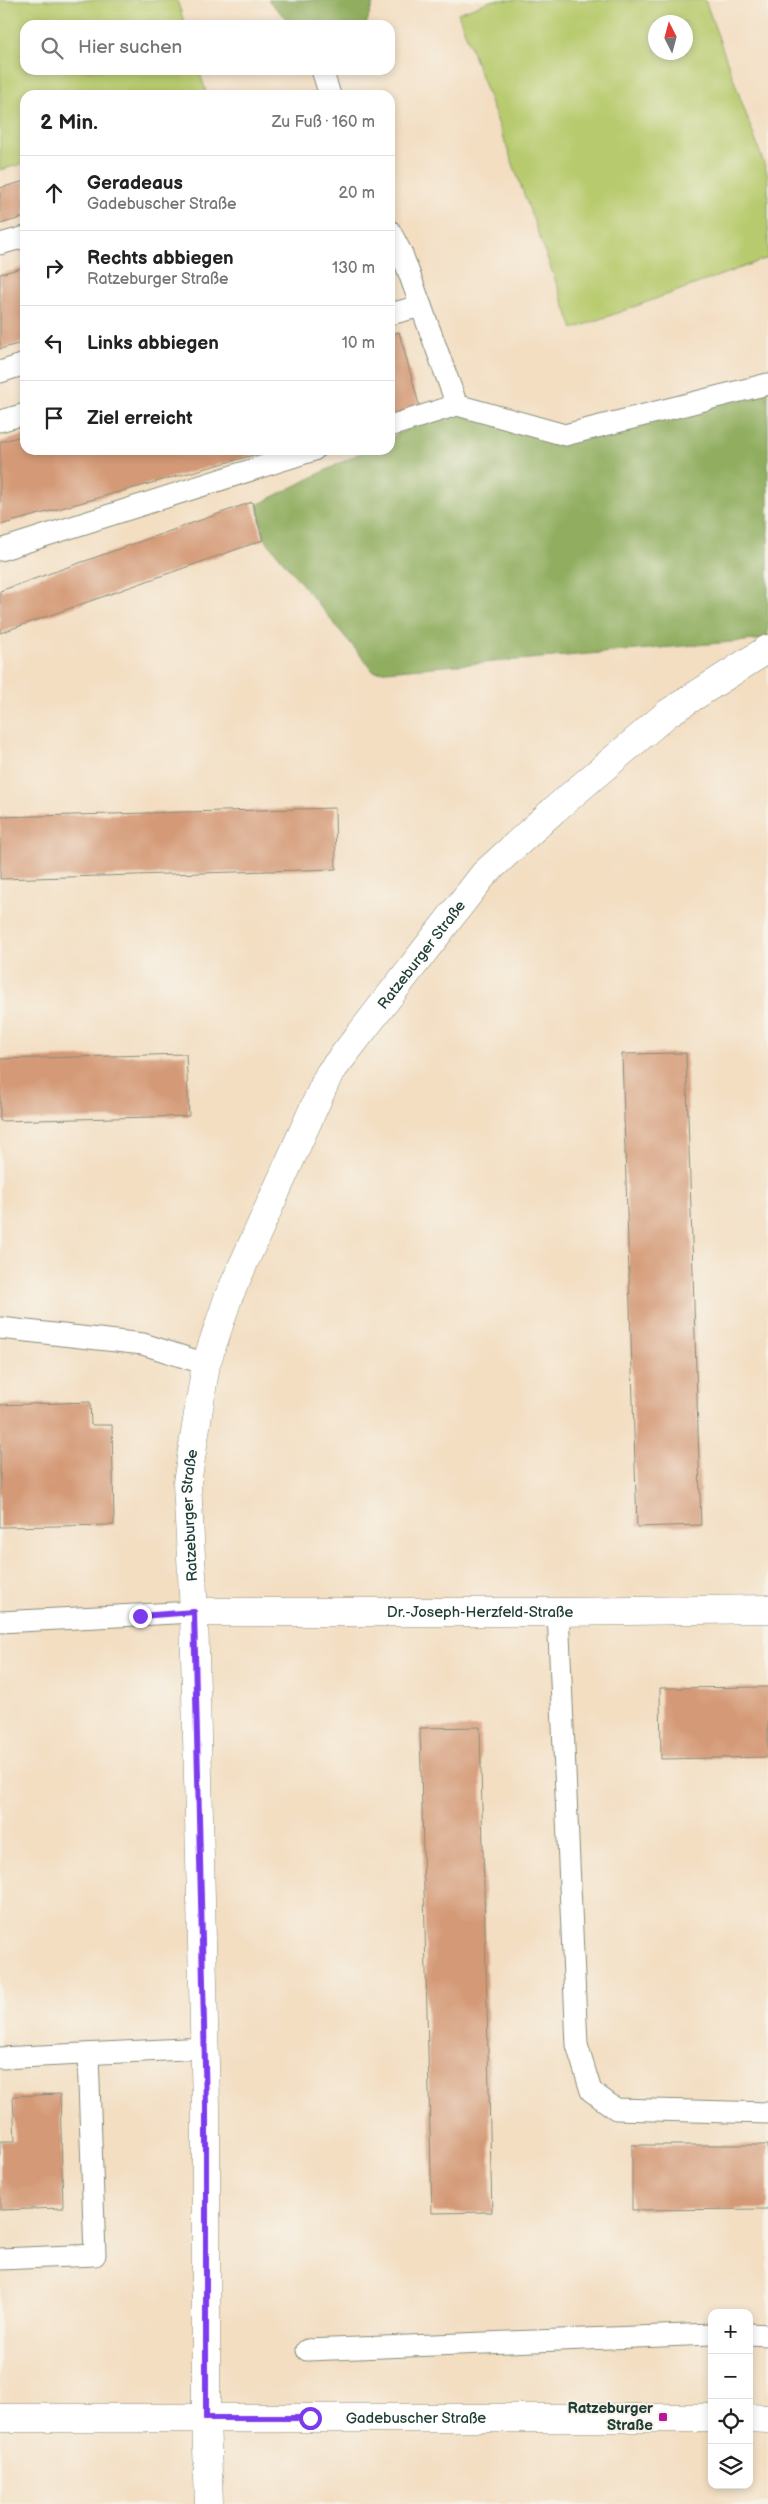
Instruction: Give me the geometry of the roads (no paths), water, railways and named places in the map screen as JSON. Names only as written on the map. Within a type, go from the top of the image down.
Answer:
[{"type":"street","name":"Ratzeburger Straße","points":[[209,2504],[206,2418],[208,2346],[205,2048],[194,1612],[187,1483],[206,1364],[228,1298],[328,1074],[484,874],[554,810],[668,713],[768,649]]},
{"type":"street","name":"Dr.-Joseph-Herzfeld-Straße","points":[[194,1612],[558,1612],[768,1609]]},
{"type":"street","name":"Gadebuscher Straße","points":[[0,2418],[708,2418]]},
{"type":"street","points":[[753,2418],[768,2419]]},
{"type":"lane","points":[[324,75],[328,90]]},
{"type":"lane","points":[[0,244],[20,238]]},
{"type":"lane","points":[[396,255],[421,306],[457,405]]},
{"type":"lane","points":[[395,313],[421,306]]},
{"type":"lane","points":[[0,372],[20,366]]},
{"type":"lane","points":[[395,424],[457,405],[565,435],[768,384]]},
{"type":"lane","points":[[0,421],[20,415]]},
{"type":"lane","points":[[0,550],[298,455]]},
{"type":"lane","points":[[0,1328],[143,1344],[206,1364]]},
{"type":"lane","points":[[0,1622],[194,1612]]},
{"type":"lane","points":[[558,1612],[577,2045],[591,2091],[616,2109],[768,2113]]},
{"type":"lane","points":[[0,2058],[205,2048]]},
{"type":"lane","points":[[0,2254],[0,2259],[95,2255],[88,2054]]},
{"type":"lane","points":[[307,2350],[708,2334]]},
{"type":"lane","points":[[753,2334],[768,2335]]},
{"type":"place","name":"Ratzeburger Straße","points":[[663,2417]]}]
